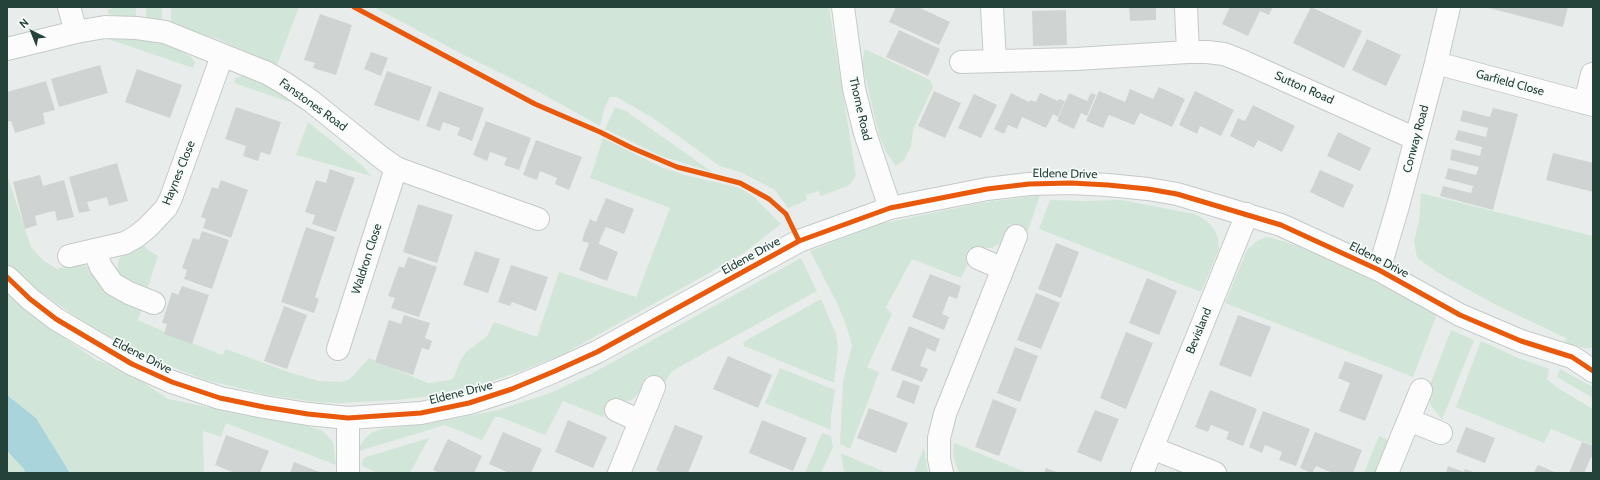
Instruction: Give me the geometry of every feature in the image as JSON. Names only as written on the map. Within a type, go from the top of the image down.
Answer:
[{"type":"street","points":[[69,7],[76,32]]},
{"type":"street","name":"Thorne Road","points":[[843,7],[854,89],[865,133],[890,208]]},
{"type":"street","points":[[992,7],[995,61]]},
{"type":"street","points":[[1186,7],[1188,52]]},
{"type":"street","name":"Conway Road","points":[[1379,270],[1398,206],[1436,64],[1449,7]]},
{"type":"street","name":"Fanstones Road","points":[[7,49],[76,32],[105,28],[137,28],[165,32],[266,73],[286,84],[311,101],[396,168],[538,219]]},
{"type":"street","name":"Sutton Road","points":[[961,62],[1076,59],[1188,52],[1224,54],[1416,138]]},
{"type":"street","name":"Haynes Close","points":[[69,256],[125,243],[148,227],[166,208],[172,198],[222,56]]},
{"type":"street","name":"Garfield Close","points":[[1436,64],[1589,104],[1592,74]]},
{"type":"street","name":"Waldron Close","points":[[338,349],[396,168]]},
{"type":"street","name":"Eldene Drive","points":[[7,277],[30,299],[56,319],[132,364],[172,382],[220,398],[264,408],[348,418],[421,413],[469,403],[512,389],[597,352],[799,241],[890,208],[986,189],[1029,184],[1071,183],[1142,188],[1178,194],[1281,225],[1379,270],[1466,317],[1521,341],[1582,357],[1593,371]]},
{"type":"street","name":"Bevisland","points":[[1142,473],[1247,214]]},
{"type":"street","points":[[942,473],[939,458],[939,438],[945,414],[1016,236]]},
{"type":"street","points":[[94,250],[100,267],[113,284],[129,293],[154,303]]},
{"type":"street","points":[[978,258],[1003,269]]},
{"type":"street","points":[[619,473],[654,387]]},
{"type":"street","points":[[1388,473],[1421,390]]},
{"type":"street","points":[[616,410],[640,421]]},
{"type":"street","points":[[348,418],[348,473]]},
{"type":"street","points":[[1409,420],[1441,433]]},
{"type":"street","points":[[1152,448],[1216,473]]},
{"type":"green space","points":[[114,7],[136,7],[136,17],[113,16],[108,13],[108,10]]},
{"type":"green space","points":[[146,7],[162,7],[162,24],[146,19]]},
{"type":"green space","points":[[171,7],[299,7],[276,68],[215,38],[171,25]]},
{"type":"green space","points":[[374,7],[829,7],[856,175],[848,186],[821,196],[818,191],[806,195],[807,200],[788,208],[775,190],[740,172],[720,166],[653,118],[617,97],[610,97],[605,107],[600,126],[539,92],[462,54]]},
{"type":"green space","points":[[109,36],[148,37],[175,47],[191,57],[195,62],[193,68],[108,39]]},
{"type":"green space","points":[[865,49],[930,80],[933,87],[913,130],[911,146],[904,160],[896,166],[886,152],[879,135],[862,63]]},
{"type":"green space","points":[[246,75],[259,79],[291,100],[289,102],[234,83],[235,78]]},
{"type":"green space","points":[[615,107],[626,111],[712,172],[661,156],[605,129]]},
{"type":"green space","points":[[308,122],[363,166],[371,176],[296,155]]},
{"type":"green space","points":[[603,138],[661,167],[685,175],[740,188],[754,197],[781,224],[741,255],[562,355],[480,385],[423,397],[398,400],[339,403],[314,402],[263,394],[206,380],[141,355],[85,323],[39,291],[30,314],[96,360],[124,369],[168,399],[308,426],[323,431],[333,442],[336,465],[226,423],[221,437],[203,431],[204,473],[70,473],[36,418],[7,395],[7,175],[31,247],[37,254],[44,261],[57,269],[75,264],[82,264],[88,267],[95,273],[108,294],[142,308],[138,320],[222,355],[226,349],[291,373],[319,381],[341,382],[350,379],[369,358],[428,383],[451,380],[454,377],[460,361],[466,352],[487,336],[494,322],[537,337],[559,272],[636,297],[670,208],[590,178]]},
{"type":"green space","points":[[1421,193],[1593,236],[1593,348],[1584,348],[1565,343],[1566,338],[1496,305],[1440,274],[1417,258],[1414,241],[1419,221]]},
{"type":"green space","points":[[1040,195],[1028,231],[1010,224],[1004,239],[999,244],[992,248],[976,248],[961,278],[912,259],[886,307],[892,314],[867,367],[879,372],[850,449],[840,444],[843,381],[852,346],[838,305],[810,251],[880,224],[980,203]]},
{"type":"green space","points":[[1050,200],[1121,200],[1195,214],[1208,222],[1214,229],[1218,239],[1219,249],[1201,292],[1039,229]]},
{"type":"green space","points":[[1266,237],[1283,241],[1311,251],[1358,273],[1437,314],[1413,377],[1225,303],[1247,250],[1257,241]]},
{"type":"green space","points":[[141,241],[148,250],[158,256],[147,290],[116,274],[119,259],[123,253]]},
{"type":"green space","points":[[801,258],[817,291],[672,371],[665,382],[647,376],[643,387],[633,399],[625,402],[611,400],[603,417],[563,401],[545,435],[500,417],[495,417],[482,440],[445,425],[356,452],[365,438],[371,433],[381,429],[426,424],[498,410],[550,393],[591,374]]},
{"type":"green space","points":[[821,299],[836,334],[838,348],[834,383],[744,346],[743,343],[747,340]]},
{"type":"green space","points":[[1451,330],[1474,340],[1442,420],[1430,404],[1429,387]]},
{"type":"green space","points":[[1481,341],[1516,357],[1549,369],[1547,379],[1556,387],[1593,409],[1593,446],[1551,429],[1544,443],[1456,407]]},
{"type":"green space","points":[[780,368],[835,390],[831,416],[831,430],[765,403]]},
{"type":"green space","points":[[1560,369],[1593,387],[1593,398],[1557,377]]},
{"type":"green space","points":[[822,433],[831,436],[833,447],[821,473],[805,473]]},
{"type":"green space","points":[[1379,436],[1390,441],[1378,473],[1364,473]]},
{"type":"green space","points":[[429,438],[410,473],[378,473],[364,467],[362,464],[363,459],[366,457]]},
{"type":"green space","points":[[954,443],[1028,473],[959,473],[953,456]]},
{"type":"green space","points":[[924,447],[928,473],[914,473]]},
{"type":"green space","points":[[7,451],[24,469],[25,473],[7,473]]},
{"type":"green space","points":[[841,453],[887,473],[844,473]]},
{"type":"water","points":[[7,395],[36,418],[70,473],[25,473],[24,469],[7,451]]},
{"type":"building","points":[[896,7],[918,7],[950,22],[939,45],[889,22]]},
{"type":"building","points":[[1129,7],[1156,7],[1156,20],[1130,21]]},
{"type":"building","points":[[1230,7],[1273,7],[1269,15],[1260,11],[1248,36],[1222,24]]},
{"type":"building","points":[[1311,7],[1362,31],[1344,68],[1293,43]]},
{"type":"building","points":[[1485,7],[1568,7],[1563,27]]},
{"type":"building","points":[[1066,10],[1067,45],[1033,46],[1032,11]]},
{"type":"building","points":[[320,14],[352,25],[336,75],[313,68],[315,63],[304,60]]},
{"type":"building","points":[[899,30],[940,49],[928,76],[886,57]]},
{"type":"building","points":[[1367,39],[1401,55],[1386,86],[1352,70]]},
{"type":"building","points":[[371,52],[388,58],[381,76],[364,69]]},
{"type":"building","points":[[100,65],[108,93],[59,107],[51,79]]},
{"type":"building","points":[[137,69],[182,85],[170,118],[125,102]]},
{"type":"building","points":[[387,71],[432,87],[419,121],[374,105]]},
{"type":"building","points":[[46,81],[55,110],[43,113],[45,124],[15,133],[11,121],[7,122],[7,92]]},
{"type":"building","points":[[1159,87],[1185,99],[1172,127],[1140,113],[1134,125],[1109,115],[1103,128],[1086,121],[1099,91],[1125,102],[1130,89],[1153,99]]},
{"type":"building","points":[[439,91],[484,108],[472,141],[457,135],[460,128],[443,122],[440,131],[426,126]]},
{"type":"building","points":[[934,91],[961,103],[945,138],[918,126]]},
{"type":"building","points":[[1195,91],[1234,110],[1221,136],[1200,126],[1197,134],[1179,125]]},
{"type":"building","points":[[1011,93],[1029,102],[1030,100],[1036,102],[1040,93],[1058,101],[1059,99],[1065,101],[1058,117],[1053,114],[1046,128],[1022,117],[1017,129],[1008,125],[1004,134],[994,129]]},
{"type":"building","points":[[1069,93],[1087,101],[1091,93],[1096,95],[1087,116],[1081,113],[1074,129],[1057,121]]},
{"type":"building","points":[[974,94],[997,105],[981,138],[958,128]]},
{"type":"building","points":[[1253,105],[1295,126],[1282,152],[1258,140],[1254,148],[1230,136],[1238,118],[1245,121]]},
{"type":"building","points":[[236,107],[281,122],[270,155],[261,152],[258,161],[243,156],[246,146],[225,139]]},
{"type":"building","points":[[1493,108],[1518,114],[1493,210],[1440,196],[1443,186],[1471,193],[1473,186],[1445,179],[1448,168],[1476,175],[1479,167],[1450,160],[1452,149],[1480,156],[1482,147],[1455,140],[1458,130],[1486,137],[1488,128],[1460,121],[1463,110],[1490,117]]},
{"type":"building","points":[[486,121],[531,138],[519,170],[504,165],[507,158],[490,152],[487,161],[473,155]]},
{"type":"building","points":[[1338,132],[1371,148],[1360,171],[1327,156]]},
{"type":"building","points":[[536,140],[582,157],[569,190],[555,184],[557,178],[540,171],[537,180],[523,175]]},
{"type":"building","points":[[1553,153],[1593,163],[1593,192],[1546,180]]},
{"type":"building","points":[[117,163],[128,201],[109,206],[107,197],[87,202],[90,211],[79,213],[69,177]]},
{"type":"building","points":[[330,169],[355,178],[336,232],[312,224],[315,215],[305,212],[316,180],[326,183]]},
{"type":"building","points":[[1320,170],[1354,185],[1343,208],[1310,192]]},
{"type":"building","points":[[40,175],[43,186],[64,180],[74,217],[57,221],[55,211],[49,212],[35,216],[37,225],[25,229],[13,182]]},
{"type":"building","points":[[221,180],[248,190],[231,238],[203,228],[206,219],[201,217],[212,187],[218,189]]},
{"type":"building","points":[[606,198],[634,209],[624,234],[606,227],[601,237],[599,244],[618,252],[607,281],[579,270],[589,243],[582,241],[585,231],[590,219],[596,222]]},
{"type":"building","points":[[418,204],[453,215],[437,263],[403,252]]},
{"type":"building","points":[[306,227],[335,237],[315,297],[319,299],[314,313],[281,302]]},
{"type":"building","points":[[202,231],[229,240],[212,289],[184,279],[187,270],[182,268],[193,238],[199,240]]},
{"type":"building","points":[[1056,243],[1079,252],[1061,298],[1038,289]]},
{"type":"building","points":[[475,251],[500,259],[488,293],[463,285]]},
{"type":"building","points":[[408,257],[437,267],[419,317],[391,308],[395,298],[388,296],[399,266],[404,268]]},
{"type":"building","points":[[511,265],[548,277],[536,311],[512,302],[510,306],[498,302]]},
{"type":"building","points":[[930,274],[961,286],[957,299],[949,296],[942,314],[949,317],[944,330],[912,317]]},
{"type":"building","points":[[1147,278],[1177,291],[1159,335],[1129,323]]},
{"type":"building","points":[[182,286],[209,295],[192,344],[164,334],[167,324],[162,323],[172,292],[178,295]]},
{"type":"building","points":[[1036,293],[1060,303],[1041,349],[1017,340]]},
{"type":"building","points":[[284,306],[307,315],[287,369],[264,361]]},
{"type":"building","points":[[404,315],[430,323],[425,338],[432,341],[429,350],[422,348],[413,375],[375,362],[389,320],[401,324]]},
{"type":"building","points":[[1238,315],[1271,327],[1251,377],[1219,365]]},
{"type":"building","points":[[909,326],[940,339],[935,352],[927,348],[920,366],[928,369],[922,382],[891,370]]},
{"type":"building","points":[[1126,332],[1153,343],[1126,409],[1100,398]]},
{"type":"building","points":[[1015,347],[1038,356],[1020,402],[997,393]]},
{"type":"building","points":[[728,356],[772,375],[758,408],[713,389]]},
{"type":"building","points":[[1345,361],[1383,375],[1365,421],[1339,411],[1350,383],[1338,378]]},
{"type":"building","points":[[903,380],[920,386],[914,404],[896,397]]},
{"type":"building","points":[[1210,390],[1257,409],[1243,446],[1226,439],[1229,432],[1211,425],[1208,432],[1195,427]]},
{"type":"building","points":[[993,399],[1017,409],[999,456],[975,447]]},
{"type":"building","points":[[869,408],[908,423],[896,453],[857,438]]},
{"type":"building","points":[[1095,410],[1119,419],[1101,462],[1077,452]]},
{"type":"building","points":[[1263,411],[1310,429],[1296,466],[1279,460],[1282,452],[1265,445],[1262,453],[1249,447]]},
{"type":"building","points":[[568,420],[607,437],[593,468],[555,452]]},
{"type":"building","points":[[762,420],[807,438],[793,471],[749,453]]},
{"type":"building","points":[[675,425],[703,436],[688,473],[662,473],[656,470]]},
{"type":"building","points":[[1466,427],[1495,438],[1485,463],[1456,452]]},
{"type":"building","points":[[503,432],[542,449],[531,473],[509,473],[489,464]]},
{"type":"building","points":[[1315,432],[1362,450],[1353,473],[1333,473],[1316,466],[1312,473],[1300,468]]},
{"type":"building","points":[[226,435],[269,451],[260,473],[235,473],[215,465]]},
{"type":"building","points":[[448,439],[482,456],[474,473],[439,473],[433,470]]},
{"type":"building","points":[[1582,442],[1593,446],[1593,458],[1591,457],[1584,473],[1569,473]]},
{"type":"building","points":[[294,462],[322,473],[290,473]]},
{"type":"building","points":[[1538,465],[1557,473],[1534,473]]},
{"type":"building","points":[[1448,466],[1464,472],[1465,469],[1476,473],[1446,473]]},
{"type":"building","points":[[1046,468],[1059,473],[1044,473]]},
{"type":"cycle path","points":[[354,7],[535,104],[677,167],[740,183],[769,199],[786,214],[799,241]]},
{"type":"cycle path","points":[[7,277],[30,299],[56,319],[132,364],[172,382],[220,398],[308,414],[348,418],[421,413],[469,403],[512,389],[555,371],[597,352],[799,241],[890,208],[987,189],[1029,184],[1071,183],[1108,185],[1148,189],[1177,194],[1281,225],[1379,270],[1460,315],[1521,341],[1572,357],[1593,371]]}]
